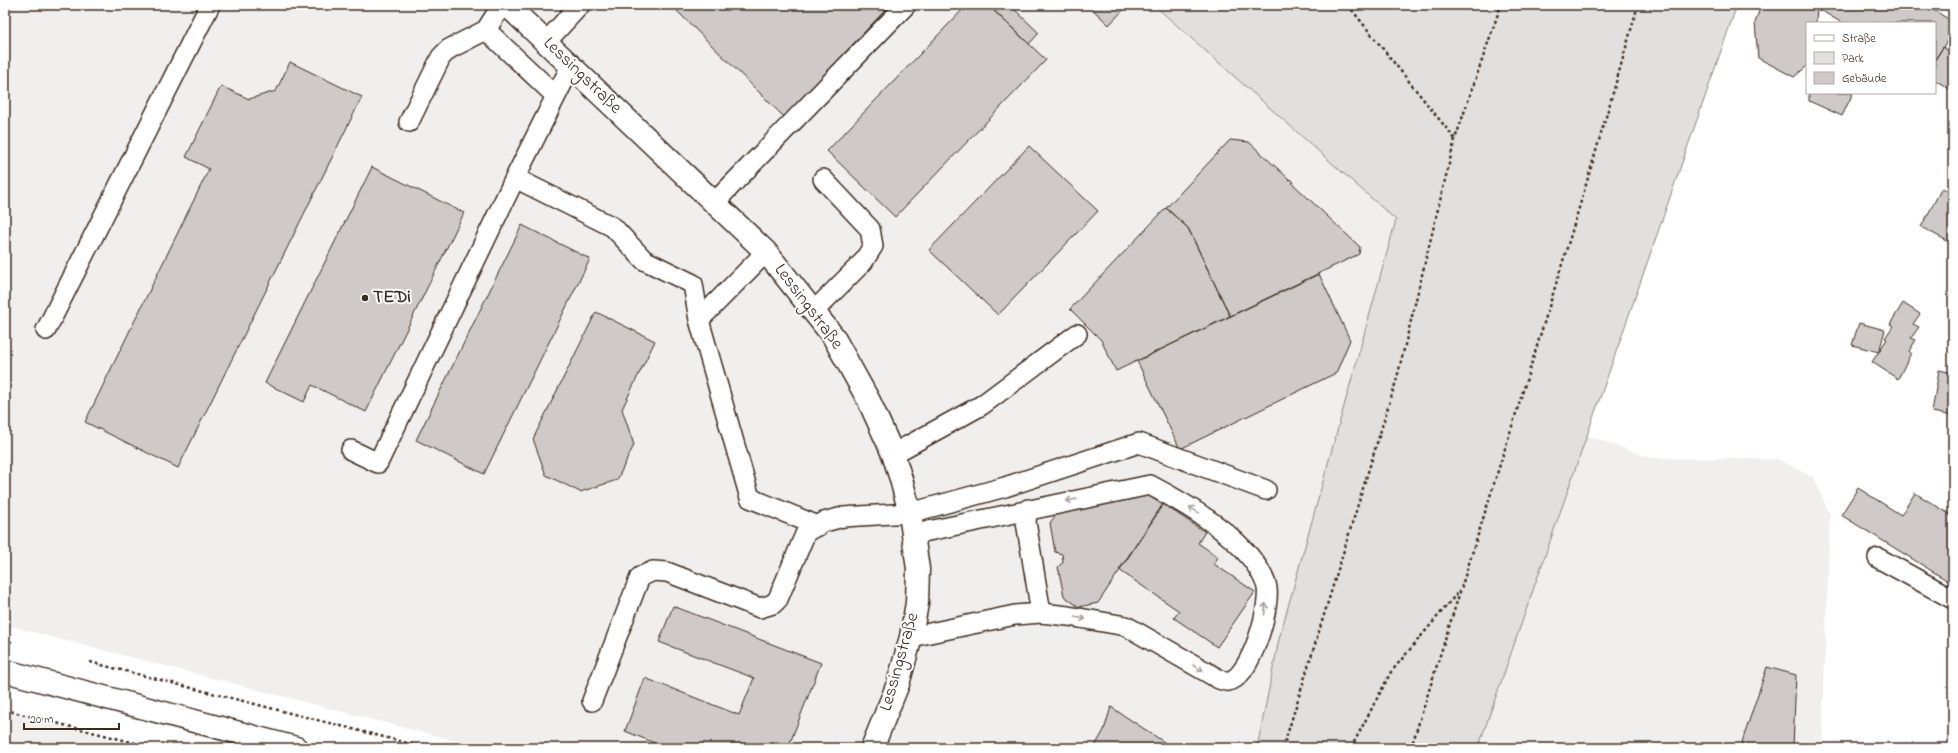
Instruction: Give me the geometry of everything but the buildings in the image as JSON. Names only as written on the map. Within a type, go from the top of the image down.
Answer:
[{"type":"street","name":"Lessingstraße","points":[[507,5],[766,252],[836,342],[869,400],[893,454],[912,523],[918,569],[917,603],[911,637],[898,684],[872,748]]},
{"type":"street","points":[[5,670],[296,748]]},
{"type":"lane","points":[[46,330],[210,5]]},
{"type":"lane","points":[[410,122],[441,57],[450,49],[486,30],[502,5]]},
{"type":"lane","points":[[546,42],[580,5]]},
{"type":"lane","points":[[715,202],[906,5]]},
{"type":"lane","points":[[486,30],[556,96]]},
{"type":"lane","points":[[351,450],[378,463],[514,178],[571,66]]},
{"type":"lane","points":[[514,178],[613,227],[644,260],[693,284],[699,320],[750,498],[818,526]]},
{"type":"lane","points":[[813,312],[863,262],[873,246],[870,229],[823,179]]},
{"type":"lane","points":[[699,320],[766,252]]},
{"type":"lane","points":[[893,454],[982,405],[1077,334]]},
{"type":"lane","points":[[912,523],[1005,486],[1139,443],[1266,490]]},
{"type":"lane","points":[[592,701],[640,577],[653,571],[667,572],[760,608],[772,604],[778,598],[806,532],[824,522],[843,517],[912,523],[1028,509],[1150,485],[1203,516],[1239,544],[1260,570],[1267,585],[1265,614],[1248,665],[1237,678],[1229,681],[1221,680],[1126,626],[1042,613],[1015,615],[911,637]]},
{"type":"lane","points":[[1028,509],[1026,522],[1042,613]]},
{"type":"lane","points":[[1878,558],[1953,599]]},
{"type":"path","points":[[1348,5],[1455,139]]},
{"type":"path","points":[[1283,748],[1397,378],[1455,139],[1501,5]]},
{"type":"path","points":[[1411,748],[1538,346],[1638,5]]},
{"type":"path","points":[[1352,748],[1391,672],[1461,590]]},
{"type":"path","points":[[5,640],[13,642]]},
{"type":"path","points":[[90,662],[427,748]]},
{"type":"path","points":[[5,710],[155,748]]},
{"type":"shaded area","points":[[5,5],[1154,5],[1396,220],[1279,639],[1257,748],[483,748],[5,625]]},
{"type":"shaded area","points":[[1586,435],[1651,458],[1777,459],[1814,478],[1830,515],[1822,748],[1478,748]]},
{"type":"shaded area","points":[[5,712],[55,724],[142,748],[5,748]]},
{"type":"green space","points":[[1154,5],[1737,5],[1478,748],[1257,748],[1279,639],[1396,220]]},
{"type":"place","name":"TEDi","points":[[365,298]]}]
